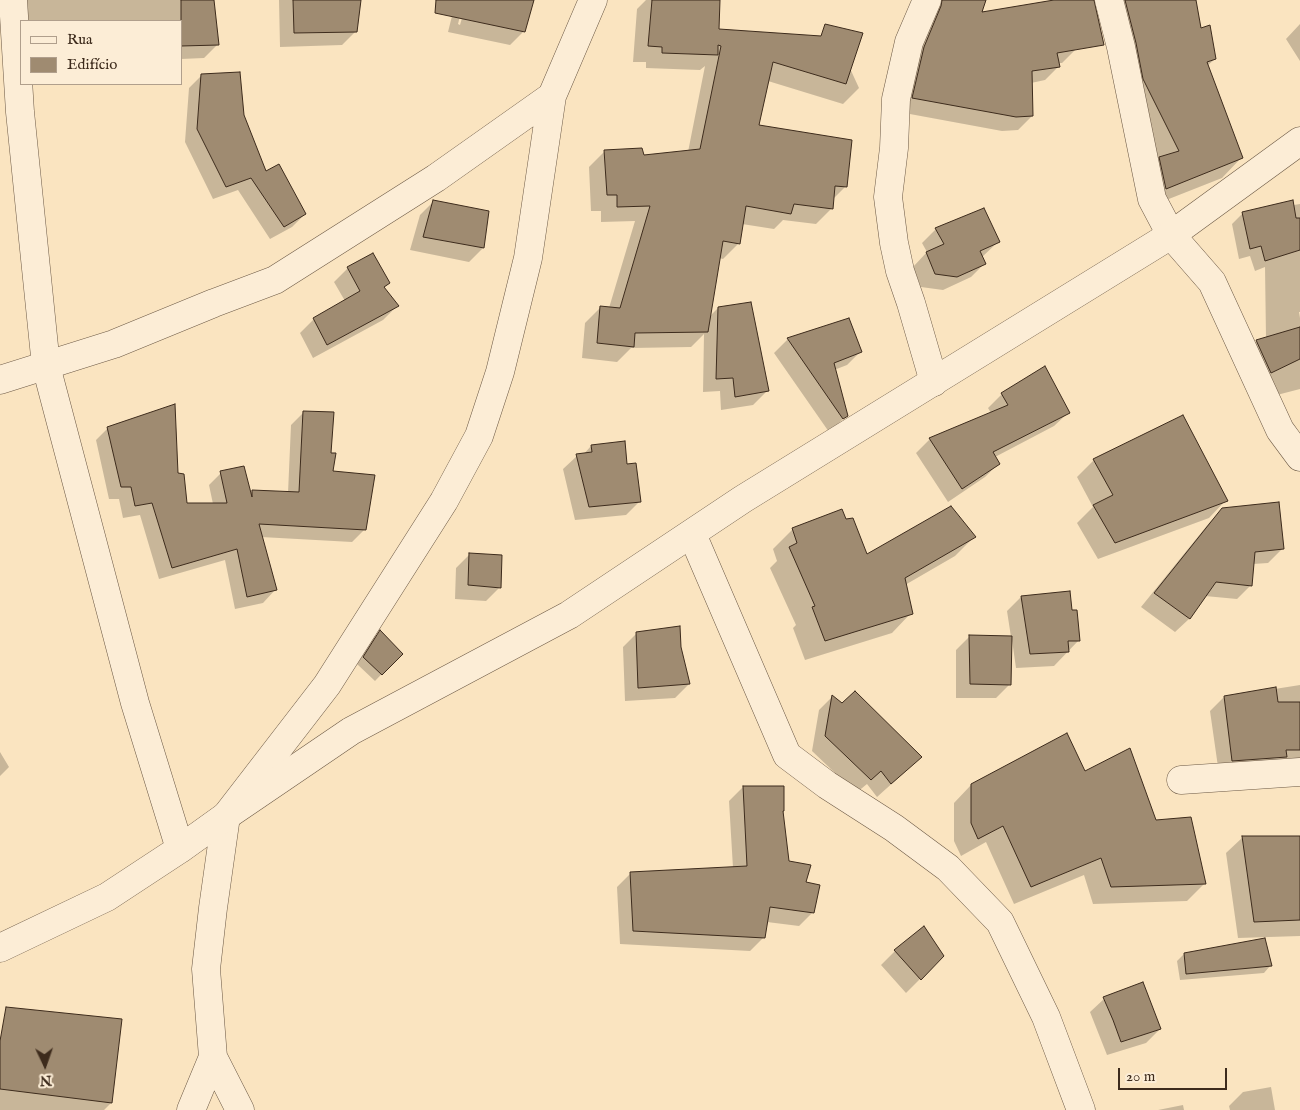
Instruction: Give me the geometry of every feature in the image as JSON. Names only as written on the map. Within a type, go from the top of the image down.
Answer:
[{"type":"street","points":[[13,0],[20,112],[46,366],[134,703],[180,849]]},
{"type":"street","points":[[240,1110],[213,1057],[206,969],[212,908],[226,816],[327,684],[444,501],[479,436],[500,372],[528,258],[552,96],[593,0]]},
{"type":"street","points":[[927,0],[909,42],[896,99],[894,148],[888,198],[900,271],[934,382]]},
{"type":"street","points":[[1109,0],[1121,47],[1152,199],[1171,235],[1212,282],[1280,430],[1300,457]]},
{"type":"street","points":[[0,380],[114,344],[275,280],[436,178],[552,96]]},
{"type":"street","points":[[0,948],[107,897],[351,731],[568,615],[743,500],[1171,235],[1300,140]]},
{"type":"street","points":[[692,534],[788,755],[827,785],[894,828],[948,868],[1000,922],[1046,1017],[1081,1110]]},
{"type":"street","points":[[1181,780],[1300,772]]},
{"type":"street","points":[[191,1110],[213,1057]]},
{"type":"building","points":[[181,0],[214,0],[219,45],[182,46]]},
{"type":"building","points":[[293,0],[361,0],[357,32],[294,33]]},
{"type":"building","points":[[436,0],[534,0],[525,32],[435,13]]},
{"type":"building","points":[[652,0],[720,0],[719,29],[821,36],[825,24],[863,33],[846,84],[773,62],[759,125],[852,140],[847,187],[835,186],[833,209],[794,204],[791,214],[746,206],[740,244],[723,241],[708,332],[635,333],[634,347],[597,343],[600,306],[620,308],[650,206],[617,207],[617,195],[607,195],[604,150],[642,148],[644,155],[700,149],[721,46],[718,45],[718,55],[662,53],[662,47],[648,46]]},
{"type":"building","points":[[942,0],[986,0],[982,12],[1054,0],[1094,0],[1104,45],[1057,53],[1060,67],[1032,71],[1033,116],[1016,117],[912,98],[924,47]]},
{"type":"building","points":[[1125,0],[1196,0],[1201,28],[1210,25],[1216,59],[1207,62],[1243,158],[1166,189],[1159,157],[1179,151],[1143,79]]},
{"type":"building","points":[[240,72],[244,115],[266,171],[279,164],[306,214],[284,227],[251,178],[226,187],[197,129],[201,74]]},
{"type":"building","points":[[433,200],[489,211],[484,248],[423,237]]},
{"type":"building","points":[[1293,200],[1296,218],[1300,218],[1300,250],[1265,261],[1261,246],[1250,249],[1242,212]]},
{"type":"building","points":[[984,208],[1000,242],[980,251],[986,264],[957,277],[935,274],[926,252],[944,244],[935,228]]},
{"type":"building","points":[[373,253],[390,283],[384,287],[399,306],[327,345],[313,318],[360,291],[347,267]]},
{"type":"building","points":[[751,302],[769,391],[735,397],[733,378],[716,379],[718,307]]},
{"type":"building","points":[[849,318],[862,352],[834,363],[848,416],[843,419],[787,338]]},
{"type":"building","points":[[1300,327],[1300,359],[1271,373],[1256,340]]},
{"type":"building","points":[[1045,366],[1070,413],[993,452],[1000,464],[962,489],[929,438],[1008,405],[1001,393]]},
{"type":"building","points":[[175,404],[178,473],[184,474],[187,503],[227,503],[220,471],[244,466],[252,497],[252,490],[299,492],[303,411],[334,412],[331,453],[336,453],[333,471],[375,475],[366,530],[259,524],[277,590],[247,597],[237,549],[172,568],[152,503],[135,506],[131,487],[121,487],[107,427]]},
{"type":"building","points":[[1183,415],[1228,501],[1115,543],[1093,505],[1113,495],[1093,459]]},
{"type":"building","points":[[625,441],[627,464],[636,463],[641,502],[589,507],[576,454],[592,452],[591,445]]},
{"type":"building","points":[[1279,502],[1284,549],[1255,552],[1252,586],[1216,582],[1190,619],[1154,593],[1222,508]]},
{"type":"building","points":[[951,506],[976,537],[905,578],[913,614],[825,641],[812,607],[815,606],[789,547],[797,543],[792,528],[842,509],[846,519],[853,518],[867,554]]},
{"type":"building","points":[[469,553],[502,555],[501,588],[468,585]]},
{"type":"building","points":[[1070,591],[1072,610],[1077,610],[1080,641],[1068,641],[1069,652],[1030,654],[1021,596]]},
{"type":"building","points":[[680,626],[681,647],[690,684],[638,688],[636,632]]},
{"type":"building","points":[[380,630],[403,654],[382,675],[363,657]]},
{"type":"building","points":[[969,635],[1012,636],[1011,685],[970,684]]},
{"type":"building","points":[[1276,687],[1278,702],[1300,702],[1300,750],[1286,750],[1287,757],[1232,761],[1224,696]]},
{"type":"building","points":[[855,691],[922,757],[891,784],[881,771],[871,780],[825,736],[832,695],[842,703]]},
{"type":"building","points":[[1067,733],[1085,771],[1130,748],[1156,820],[1191,817],[1206,884],[1111,887],[1101,858],[1031,887],[1003,826],[978,839],[971,823],[971,784]]},
{"type":"building","points":[[743,786],[784,786],[783,811],[789,861],[811,865],[806,882],[820,885],[814,913],[770,907],[765,938],[633,931],[630,872],[747,866]]},
{"type":"building","points":[[1242,836],[1300,836],[1300,920],[1254,922]]},
{"type":"building","points":[[924,926],[944,956],[921,980],[894,950]]},
{"type":"building","points":[[1265,938],[1272,966],[1186,974],[1184,953]]},
{"type":"building","points":[[1143,982],[1161,1029],[1121,1042],[1103,997]]},
{"type":"building","points":[[6,1007],[122,1019],[112,1103],[0,1089],[0,1041]]}]
